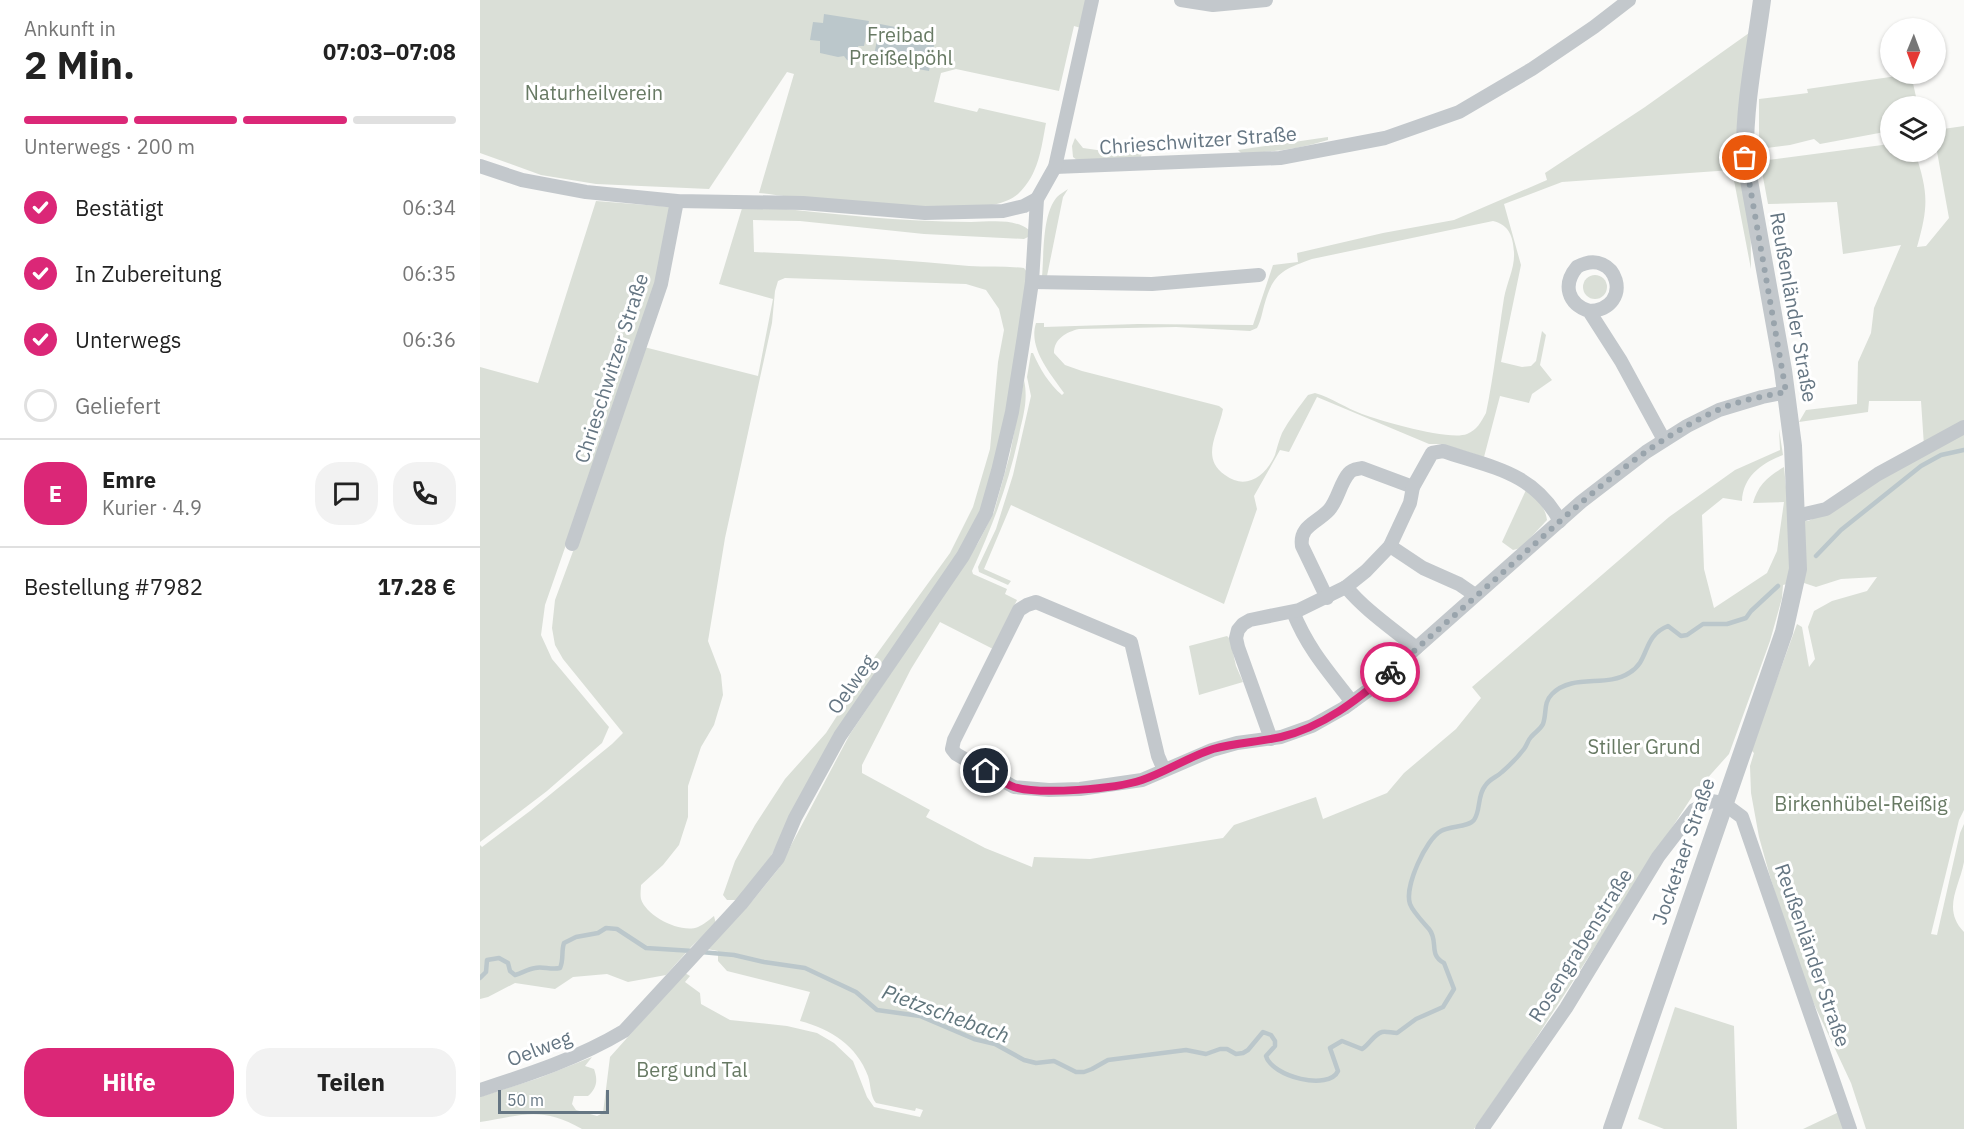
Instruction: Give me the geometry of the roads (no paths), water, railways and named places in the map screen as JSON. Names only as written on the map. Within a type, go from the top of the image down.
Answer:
[{"type":"street","name":"Oelweg","points":[[480,1090],[557,1065],[624,1031],[741,904],[778,858],[795,818],[840,736],[963,556],[986,513],[1012,412],[1032,282],[1037,199],[1055,167],[1092,0]]},
{"type":"street","points":[[1181,0],[1214,5],[1266,0]]},
{"type":"street","name":"Chrieschwitzer Straße","points":[[1055,167],[1280,158],[1385,138],[1459,112],[1532,69],[1629,0]]},
{"type":"street","name":"Reußenländer Straße","points":[[1762,0],[1751,69],[1745,158],[1786,392],[1793,446],[1796,516]]},
{"type":"street","points":[[480,166],[522,180],[586,192],[677,201],[803,203],[925,213],[1003,211],[1024,206],[1037,199]]},
{"type":"street","name":"Chrieschwitzer Straße","points":[[572,544],[661,284],[677,201]]},
{"type":"street","points":[[1032,282],[1152,284],[1259,275]]},
{"type":"street","points":[[1589,311],[1621,361],[1664,440]]},
{"type":"street","points":[[1164,770],[1158,756],[1131,642],[1036,602],[1020,610],[954,740],[952,749],[956,754],[1014,787],[1070,789],[1117,785],[1142,780],[1212,750],[1237,743],[1296,733],[1352,702],[1370,690],[1475,595],[1612,477],[1664,440],[1719,410],[1786,392]]},
{"type":"street","points":[[1796,516],[1826,509],[1878,474],[1964,427]]},
{"type":"street","points":[[1271,739],[1236,638],[1238,630],[1250,620],[1293,612],[1328,598],[1366,571],[1389,546],[1410,503],[1413,487],[1432,453],[1443,451],[1512,474],[1538,490],[1550,503],[1560,521]]},
{"type":"street","points":[[1328,598],[1302,546],[1301,537],[1304,531],[1327,512],[1336,501],[1349,473],[1354,469],[1362,468],[1413,487]]},
{"type":"street","name":"Jocketaer Straße","points":[[1612,1129],[1784,632],[1798,569],[1796,516]]},
{"type":"street","points":[[1389,546],[1423,568],[1459,584],[1475,595]]},
{"type":"street","points":[[1346,587],[1367,610],[1416,648]]},
{"type":"street","points":[[1293,612],[1315,656],[1352,702]]},
{"type":"street","name":"Rosengrabenstraße","points":[[1482,1129],[1566,1008],[1658,857],[1694,810],[1711,801],[1724,803]]},
{"type":"street","name":"Reußenländer Straße","points":[[1724,803],[1742,817],[1850,1129]]},
{"type":"waterway","name":"Pietzschebach","points":[[1816,556],[1841,530],[1921,466],[1941,455],[1964,450]]},
{"type":"waterway","name":"Pietzschebach","points":[[701,952],[734,955],[805,968],[856,992],[877,1010],[920,1016],[974,1039],[995,1044],[1024,1060],[1036,1063],[1054,1061],[1076,1072],[1084,1072],[1108,1060],[1186,1050],[1206,1054],[1227,1049],[1236,1054],[1243,1053],[1263,1032],[1271,1035],[1275,1041],[1275,1046],[1266,1056],[1270,1063],[1279,1070],[1313,1081],[1333,1077],[1338,1071],[1330,1048],[1342,1041],[1362,1049],[1379,1033],[1397,1033],[1416,1019],[1443,1007],[1454,989],[1444,963],[1436,956],[1432,934],[1410,904],[1409,896],[1413,876],[1423,853],[1435,836],[1445,829],[1468,824],[1474,820],[1483,790],[1517,758],[1530,738],[1542,726],[1547,701],[1552,694],[1570,684],[1610,680],[1629,673],[1641,662],[1654,636],[1668,626],[1681,636],[1687,635],[1703,624],[1727,624],[1746,618],[1778,586]]},
{"type":"waterway","name":"Pietzschebach","points":[[480,978],[486,972],[487,960],[499,958],[508,963],[510,971],[515,975],[530,969],[560,968],[564,943],[576,937],[598,933],[606,928],[617,929],[646,948],[693,951]]},
{"type":"park label","name":"Freibad Preißelpöhl","points":[[901,46]]},
{"type":"park label","name":"Naturheilverein","points":[[594,92]]},
{"type":"park label","name":"Stiller Grund","points":[[1644,746]]},
{"type":"park label","name":"Birkenhübel-Reißig","points":[[1861,803]]},
{"type":"park label","name":"Berg und Tal","points":[[692,1069]]}]
